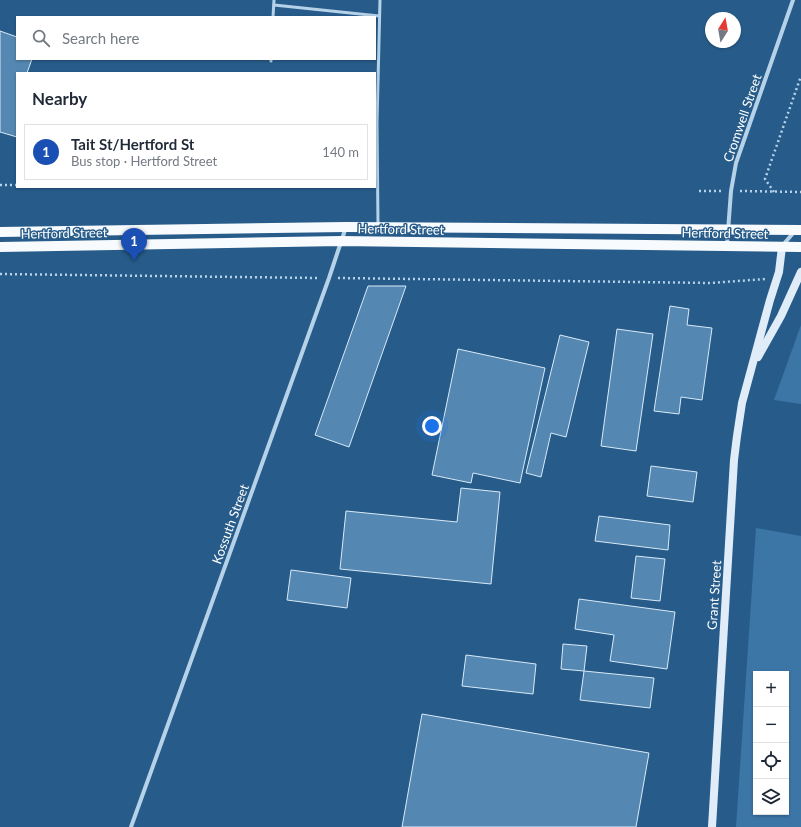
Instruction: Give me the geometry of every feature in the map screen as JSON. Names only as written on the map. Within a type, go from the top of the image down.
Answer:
[{"type":"main road","name":"Hertford Street","points":[[0,232],[378,227],[798,232]]},
{"type":"main road","name":"Hertford Street","points":[[0,248],[341,241],[801,247]]},
{"type":"street","name":"Cromwell Street","points":[[727,246],[731,191],[736,163],[793,0]]},
{"type":"street","name":"Kossuth Street","points":[[131,827],[329,278],[346,227]]},
{"type":"street","points":[[782,247],[798,232]]},
{"type":"street","name":"Grant Street","points":[[712,827],[736,436],[747,384],[780,268],[782,247]]},
{"type":"street","name":"Grant Street","points":[[753,367],[781,316],[801,272]]},
{"type":"lane","points":[[273,16],[274,0]]},
{"type":"lane","points":[[378,227],[377,123],[380,0]]},
{"type":"lane","points":[[274,5],[379,16]]},
{"type":"path","points":[[774,192],[765,179],[801,76]]},
{"type":"path","points":[[0,185],[16,185]]},
{"type":"path","points":[[699,191],[801,192]]},
{"type":"path","points":[[0,274],[711,283],[763,279],[777,280]]},
{"type":"shaded area","points":[[801,325],[801,404],[774,400]]},
{"type":"shaded area","points":[[756,528],[801,536],[801,827],[736,827]]},
{"type":"building","points":[[0,31],[16,37],[16,60],[32,60],[27,72],[16,72],[16,137],[0,132]]},
{"type":"building","points":[[368,286],[406,286],[349,447],[315,435]]},
{"type":"building","points":[[670,306],[689,309],[687,325],[712,328],[702,400],[681,397],[679,414],[654,411]]},
{"type":"building","points":[[617,329],[653,334],[636,451],[601,446]]},
{"type":"building","points":[[560,335],[589,342],[566,437],[551,433],[541,477],[526,473]]},
{"type":"building","points":[[458,349],[545,368],[520,483],[473,473],[471,483],[432,475]]},
{"type":"building","points":[[651,466],[697,472],[693,502],[647,496]]},
{"type":"building","points":[[461,488],[500,492],[491,584],[340,569],[346,511],[457,522]]},
{"type":"building","points":[[599,516],[670,525],[668,550],[595,541]]},
{"type":"building","points":[[636,556],[665,559],[660,601],[631,598]]},
{"type":"building","points":[[291,570],[351,578],[347,608],[287,600]]},
{"type":"building","points":[[579,599],[675,612],[667,669],[610,661],[614,635],[575,629]]},
{"type":"building","points":[[563,644],[587,646],[584,671],[561,669]]},
{"type":"building","points":[[466,655],[536,664],[533,694],[462,686]]},
{"type":"building","points":[[584,671],[654,678],[650,708],[580,700]]},
{"type":"building","points":[[422,714],[649,753],[636,827],[402,827]]},
{"type":"place","name":"Tait St/Hertford St","points":[[134,261]]}]
